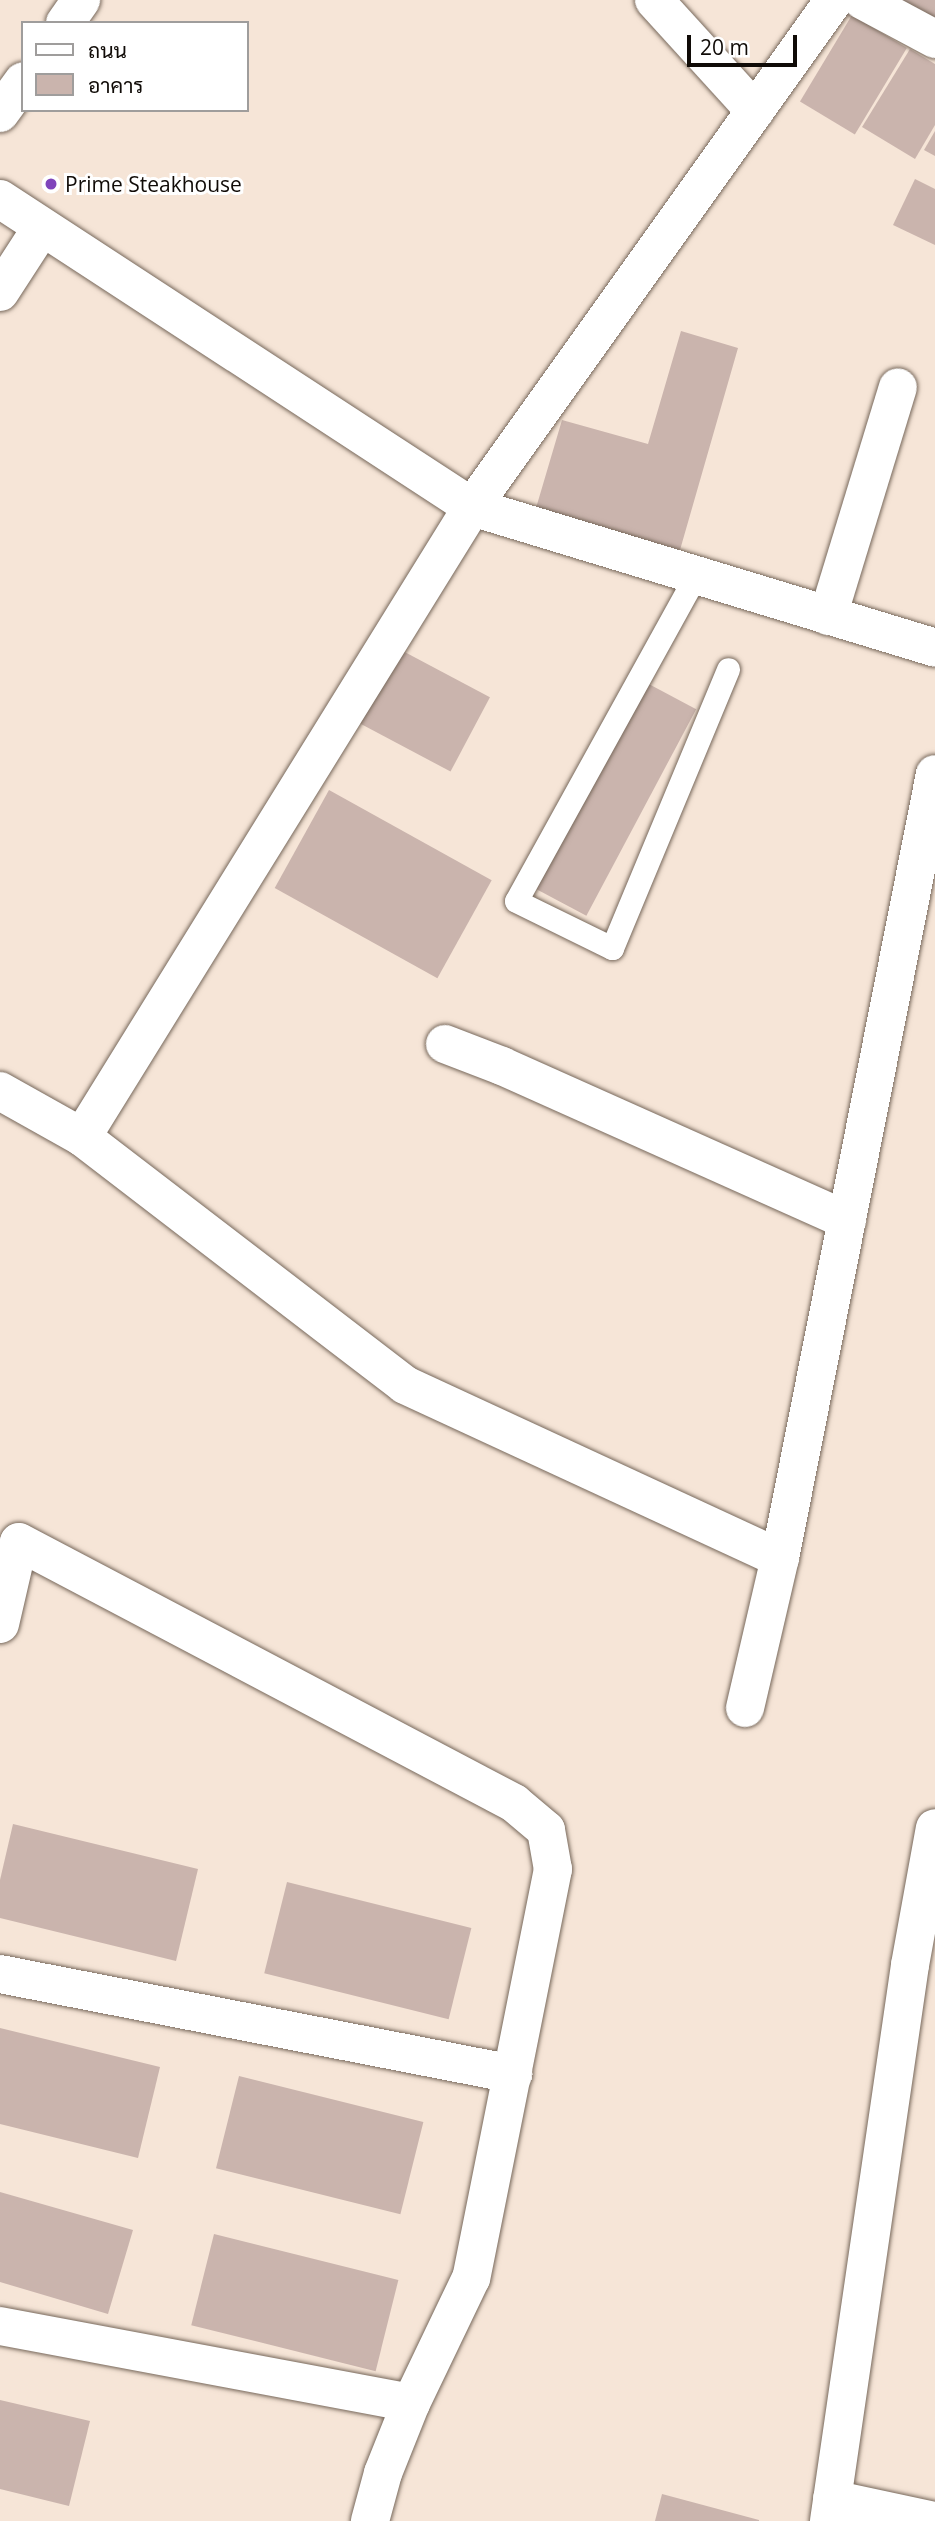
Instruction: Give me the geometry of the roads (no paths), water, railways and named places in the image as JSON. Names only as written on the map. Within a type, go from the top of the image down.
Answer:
[{"type":"street","points":[[66,21],[81,0]]},
{"type":"street","points":[[653,0],[755,111]]},
{"type":"street","points":[[82,1137],[471,507],[834,0]]},
{"type":"street","points":[[862,0],[935,39]]},
{"type":"street","points":[[0,113],[21,85]]},
{"type":"street","points":[[0,199],[471,507],[935,648]]},
{"type":"street","points":[[0,292],[42,227]]},
{"type":"street","points":[[828,616],[898,387]]},
{"type":"street","points":[[745,1708],[780,1558],[935,774]]},
{"type":"street","points":[[444,1044],[502,1066],[846,1220]]},
{"type":"street","points":[[0,1091],[82,1137],[405,1385],[780,1558]]},
{"type":"street","points":[[0,1624],[19,1542],[514,1803],[546,1830],[553,1869],[471,2278],[411,2403],[383,2473],[370,2521]]},
{"type":"street","points":[[935,1828],[923,1968],[830,2510],[935,2521]]},
{"type":"street","points":[[0,1974],[513,2074]]},
{"type":"street","points":[[0,2326],[411,2403]]},
{"type":"lane","points":[[696,575],[516,901],[612,948],[728,669]]},
{"type":"place","name":"Prime Steakhouse","points":[[51,184]]}]
